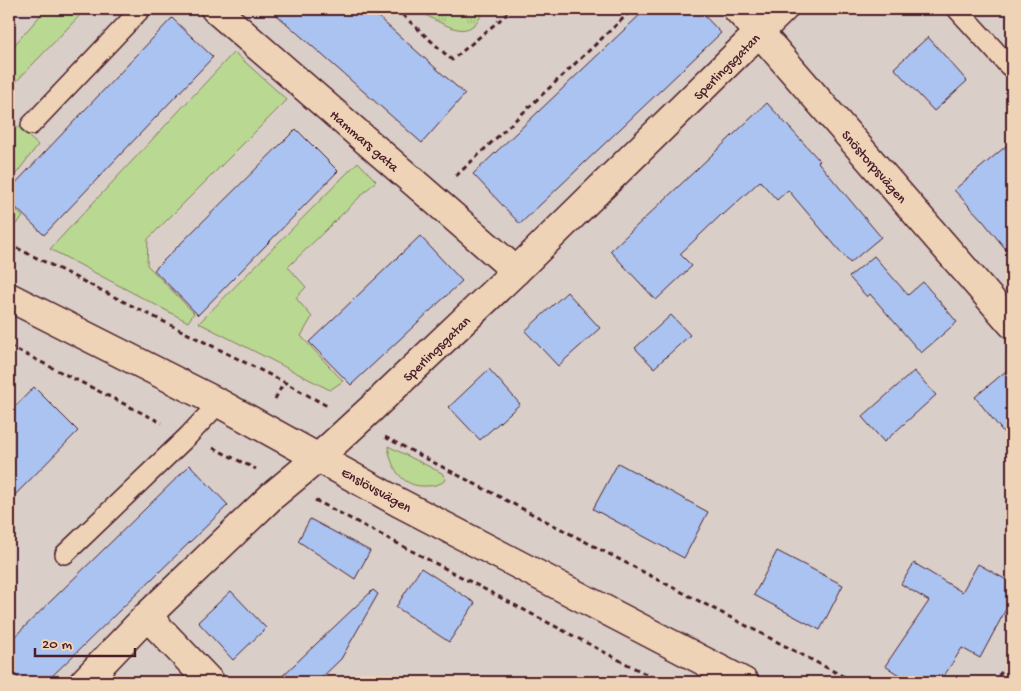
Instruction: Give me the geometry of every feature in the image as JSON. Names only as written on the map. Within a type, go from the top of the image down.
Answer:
[{"type":"main road","name":"Hammars gata","points":[[215,9],[516,271]]},
{"type":"main road","name":"Snöstorpsvägen","points":[[737,9],[760,33],[1012,324]]},
{"type":"main road","name":"Sperlingsgatan","points":[[84,682],[147,616],[285,484],[319,457],[357,422],[516,271],[783,9]]},
{"type":"main road","name":"Enslövsvägen","points":[[9,298],[219,403],[398,502],[744,682]]},
{"type":"main road","points":[[147,616],[210,682]]},
{"type":"lane","points":[[31,125],[141,9]]},
{"type":"lane","points":[[957,9],[1009,66],[1012,63]]},
{"type":"lane","points":[[65,554],[188,436],[219,403]]},
{"type":"path","points":[[396,9],[452,60],[513,9]]},
{"type":"path","points":[[432,199],[633,9]]},
{"type":"path","points":[[9,244],[284,382],[854,682]]},
{"type":"path","points":[[9,346],[285,484],[661,682]]},
{"type":"path","points":[[992,682],[1012,662]]},
{"type":"green space","points":[[46,9],[86,9],[9,89],[9,51]]},
{"type":"green space","points":[[418,9],[485,9],[481,17],[472,26],[467,29],[456,29],[426,15]]},
{"type":"green space","points":[[234,52],[287,100],[148,239],[147,265],[194,313],[188,322],[50,249]]},
{"type":"green space","points":[[9,119],[38,145],[9,183]]},
{"type":"green space","points":[[358,162],[376,181],[288,267],[306,287],[296,298],[312,317],[301,336],[343,381],[330,390],[199,323]]},
{"type":"green space","points":[[9,202],[23,217],[9,231]]},
{"type":"green space","points":[[388,446],[442,473],[446,480],[432,486],[418,486],[404,480],[395,469]]},
{"type":"building","points":[[270,9],[369,9],[465,94],[422,143]]},
{"type":"building","points":[[646,9],[698,9],[721,33],[520,224],[473,174]]},
{"type":"building","points":[[172,18],[213,57],[44,235],[9,201],[9,190]]},
{"type":"building","points":[[928,37],[967,81],[934,111],[894,68]]},
{"type":"building","points":[[767,103],[820,161],[818,162],[881,237],[850,263],[788,190],[777,200],[760,181],[680,254],[692,266],[656,300],[610,251]]},
{"type":"building","points":[[296,129],[338,171],[198,315],[154,270]]},
{"type":"building","points":[[1012,141],[1012,257],[983,221],[954,190]]},
{"type":"building","points":[[420,236],[462,281],[351,385],[309,342]]},
{"type":"building","points":[[874,256],[908,295],[923,282],[957,322],[921,353],[870,294],[867,297],[849,277]]},
{"type":"building","points":[[567,292],[600,328],[558,366],[525,331]]},
{"type":"building","points":[[671,315],[690,335],[654,368],[635,348]]},
{"type":"building","points":[[1012,366],[1012,443],[975,397]]},
{"type":"building","points":[[489,369],[520,404],[480,440],[449,407]]},
{"type":"building","points":[[914,371],[936,395],[884,442],[862,417]]},
{"type":"building","points":[[34,387],[78,431],[9,501],[9,413]]},
{"type":"building","points":[[618,463],[708,512],[684,558],[593,509]]},
{"type":"building","points":[[190,465],[228,505],[46,682],[22,682],[9,668],[9,642]]},
{"type":"building","points":[[310,519],[370,551],[355,579],[298,541]]},
{"type":"building","points":[[777,551],[843,585],[820,630],[754,595]]},
{"type":"building","points":[[914,563],[962,592],[978,564],[1012,583],[1012,598],[980,658],[962,648],[940,682],[910,682],[885,666],[929,601],[901,584]]},
{"type":"building","points":[[421,568],[475,603],[449,642],[396,607]]},
{"type":"building","points":[[373,590],[378,594],[341,659],[317,682],[276,682]]},
{"type":"building","points":[[231,591],[266,628],[233,660],[198,622]]}]
